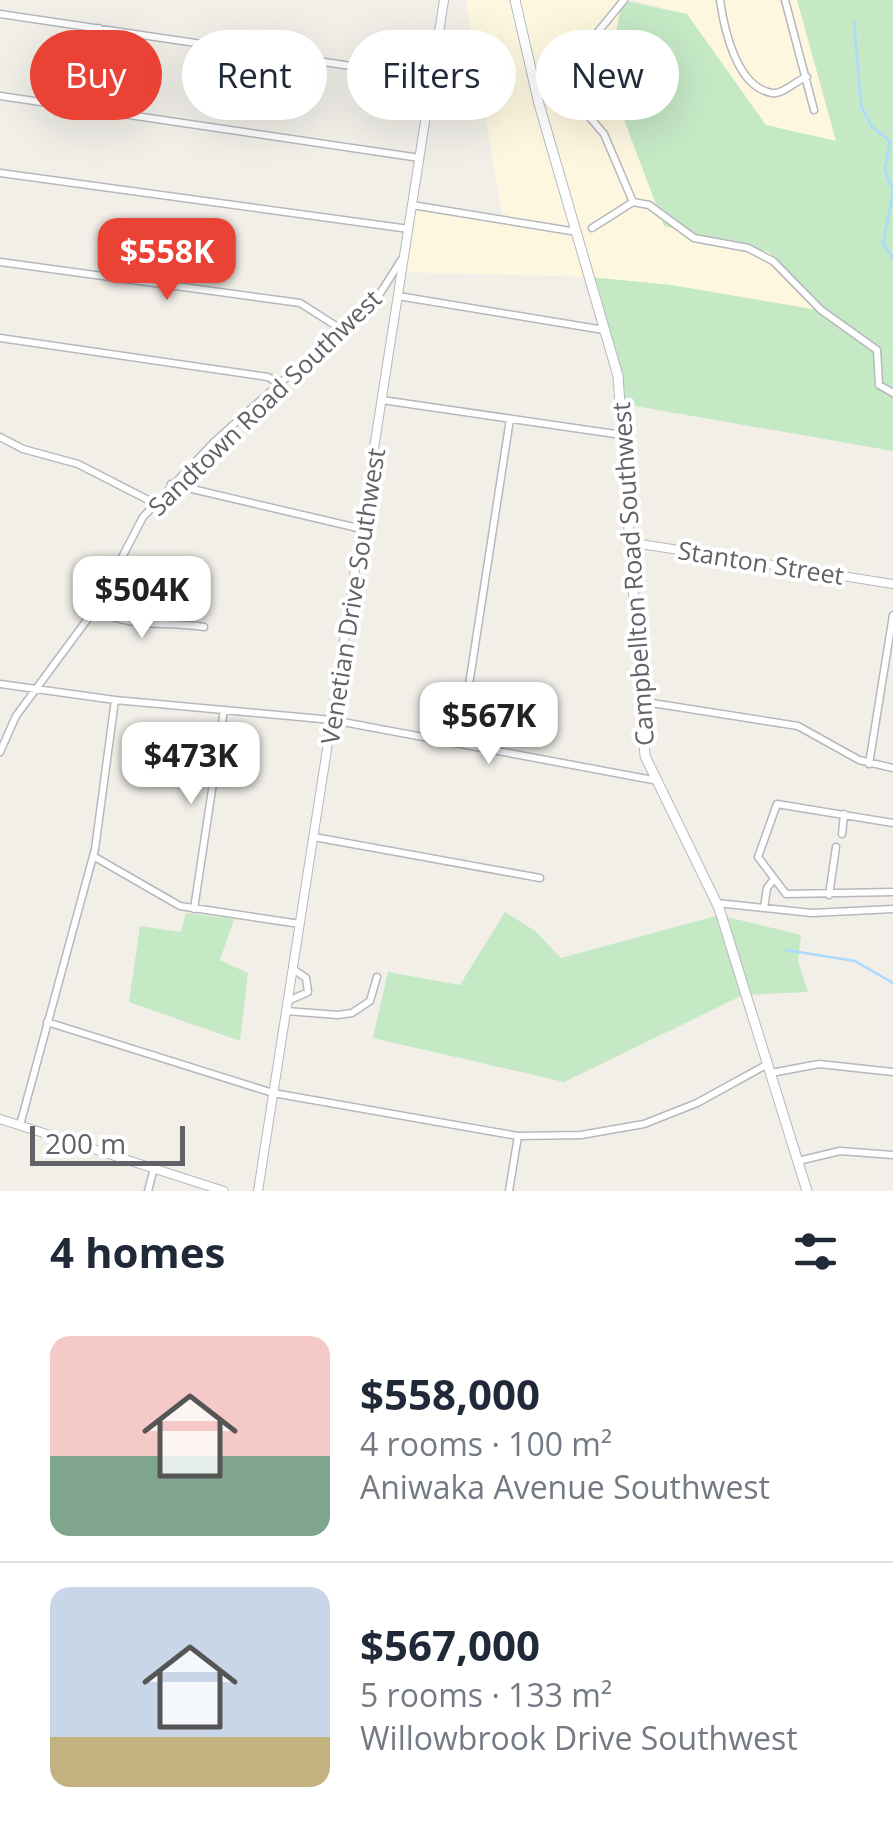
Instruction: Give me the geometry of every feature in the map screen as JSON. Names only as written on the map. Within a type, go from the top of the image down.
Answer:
[{"type":"main road","name":"Campbellton Road Southwest","points":[[515,0],[539,104],[618,376],[641,741],[653,780],[716,903],[807,1191]]},
{"type":"street","name":"Venetian Drive Southwest","points":[[439,30],[444,0]]},
{"type":"street","points":[[624,0],[583,50],[577,93],[581,106],[604,134],[633,202]]},
{"type":"street","points":[[720,0],[732,58],[763,89],[780,92],[808,77]]},
{"type":"street","points":[[785,0],[814,110]]},
{"type":"street","points":[[0,14],[347,65]]},
{"type":"street","points":[[0,96],[30,101]]},
{"type":"street","points":[[159,120],[420,158]]},
{"type":"street","name":"Venetian Drive Southwest","points":[[258,1191],[426,120]]},
{"type":"street","points":[[0,173],[409,229]]},
{"type":"street","points":[[592,228],[633,202],[649,205],[694,238],[761,253],[822,310],[877,350],[879,385],[893,392]]},
{"type":"street","points":[[412,205],[577,232]]},
{"type":"street","name":"Sandtown Road Southwest","points":[[0,752],[16,716],[95,610],[135,530],[154,503],[379,296],[405,255]]},
{"type":"street","points":[[0,262],[300,303],[342,329]]},
{"type":"street","points":[[398,296],[606,330]]},
{"type":"street","points":[[0,338],[268,377],[280,384]]},
{"type":"street","points":[[382,400],[622,435]]},
{"type":"street","points":[[460,743],[510,419]]},
{"type":"street","points":[[0,437],[23,450],[78,464],[154,503]]},
{"type":"street","points":[[171,484],[362,529]]},
{"type":"street","name":"Stanton Street","points":[[628,542],[893,584]]},
{"type":"street","points":[[95,610],[133,623],[163,620],[204,626]]},
{"type":"street","points":[[869,764],[893,614]]},
{"type":"street","points":[[0,684],[115,700],[332,720],[653,780]]},
{"type":"street","points":[[20,1126],[93,856],[115,700]]},
{"type":"street","points":[[638,701],[798,726],[869,764],[893,768]]},
{"type":"street","points":[[194,909],[224,710]]},
{"type":"street","points":[[893,823],[777,804],[758,858],[786,894],[893,892]]},
{"type":"street","points":[[842,834],[844,814]]},
{"type":"street","points":[[314,837],[540,878]]},
{"type":"street","points":[[829,895],[836,848]]},
{"type":"street","points":[[93,856],[168,901],[194,909],[300,924]]},
{"type":"street","points":[[764,908],[767,888],[774,880]]},
{"type":"street","points":[[716,903],[812,913],[893,908]]},
{"type":"street","points":[[287,1006],[308,992],[306,978],[293,969]]},
{"type":"street","points":[[287,1006],[352,1013],[370,1001],[378,976]]},
{"type":"street","points":[[48,1022],[273,1094],[518,1136],[581,1136],[644,1124],[769,1068],[819,1064],[893,1072]]},
{"type":"street","points":[[0,1119],[224,1191]]},
{"type":"street","points":[[509,1191],[518,1136]]},
{"type":"street","points":[[798,1161],[840,1151],[893,1156]]},
{"type":"street","points":[[148,1191],[154,1168]]},
{"type":"shaded area","points":[[466,0],[622,0],[628,30],[536,30],[536,120],[644,120],[664,225],[769,252],[825,313],[671,285],[589,277],[402,272],[414,203],[503,218],[486,120],[516,120],[516,30],[471,30]]},
{"type":"shaded area","points":[[633,0],[797,0],[837,141],[766,125],[687,15]]},
{"type":"green space","points":[[622,0],[687,14],[766,125],[836,141],[797,0],[893,0],[893,451],[624,404],[589,277],[671,285],[824,311],[769,252],[664,226],[624,120],[679,120],[679,30],[617,30]]},
{"type":"green space","points":[[505,912],[535,931],[561,958],[719,915],[801,935],[798,961],[808,992],[743,995],[564,1082],[373,1038],[388,972],[460,985]]},
{"type":"green space","points":[[186,913],[234,919],[220,960],[248,973],[240,1041],[129,1002],[140,926],[181,932]]},
{"type":"waterway","points":[[854,22],[861,106],[872,127],[890,141],[885,171],[893,190]]},
{"type":"waterway","points":[[893,193],[883,244],[893,258]]},
{"type":"waterway","points":[[786,950],[855,961],[893,983]]}]
